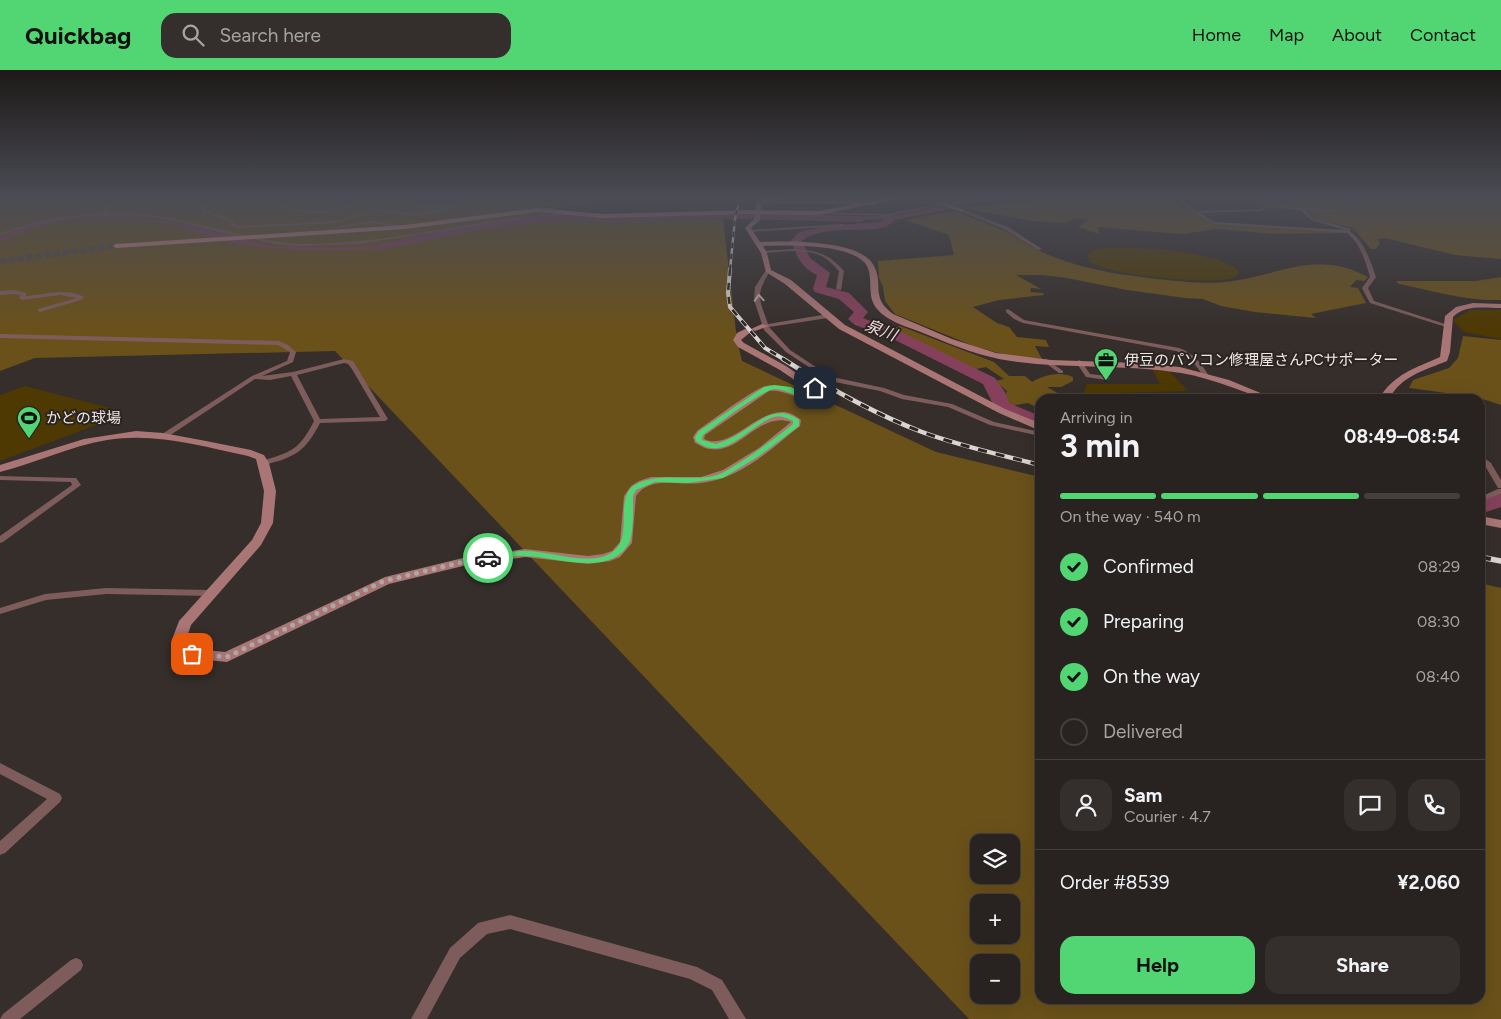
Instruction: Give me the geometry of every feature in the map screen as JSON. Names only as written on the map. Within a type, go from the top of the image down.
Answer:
[{"type":"main road","points":[[116,246],[162,242]]},
{"type":"street","points":[[274,242],[283,244],[364,242]]},
{"type":"street","points":[[789,242],[758,244],[763,252],[768,271],[788,282],[842,327],[1002,411],[1035,425]]},
{"type":"street","points":[[795,242],[822,254],[842,271],[839,290]]},
{"type":"street","points":[[1029,242],[1040,249]]},
{"type":"street","points":[[1360,242],[1373,277],[1365,288],[1372,302],[1448,326]]},
{"type":"street","points":[[763,252],[794,250],[805,247],[841,250],[868,262],[871,266],[876,300],[882,310],[890,316],[995,355],[1016,359],[1151,366],[1206,376],[1256,394]]},
{"type":"street","points":[[768,271],[758,287],[757,300],[765,326],[788,351],[835,380],[877,387],[902,397],[950,405],[992,424],[1035,433]]},
{"type":"street","points":[[0,293],[24,294],[22,298],[61,294],[81,296],[79,300],[40,310]]},
{"type":"street","points":[[1386,394],[1395,381],[1444,358],[1449,316],[1458,308],[1501,306]]},
{"type":"street","points":[[1008,311],[1016,318],[1024,321],[1186,352],[1197,360],[1206,376]]},
{"type":"street","points":[[0,469],[58,450],[108,437],[136,434],[164,436],[251,453],[260,457],[264,463],[270,490],[267,523],[257,542],[184,624],[180,637],[183,646],[192,654],[227,657],[384,581],[463,562],[525,553],[588,560],[605,558],[616,554],[626,544],[630,496],[633,489],[654,480],[688,481],[720,477],[764,450],[796,424],[796,420],[782,414],[771,415],[737,437],[717,446],[710,446],[699,441],[698,437],[702,432],[766,389],[774,387],[789,389],[804,397],[813,396],[817,391],[791,373],[741,345],[737,340],[740,335],[765,326],[828,316]]},
{"type":"street","points":[[0,336],[279,343],[293,352],[290,362],[254,377],[164,436]]},
{"type":"street","points":[[254,377],[270,378],[344,361],[351,362],[385,419],[318,421]]},
{"type":"street","points":[[1046,361],[1061,372]]},
{"type":"street","points":[[1079,362],[1088,376],[1107,378]]},
{"type":"street","points":[[292,374],[318,421]]},
{"type":"street","points":[[264,463],[291,454],[302,448],[318,421]]},
{"type":"street","points":[[1485,461],[1501,486]]},
{"type":"street","points":[[0,478],[63,479],[73,480],[76,485],[0,540]]},
{"type":"street","points":[[1485,498],[1501,491]]},
{"type":"street","points":[[1485,521],[1501,524]]},
{"type":"street","points":[[0,611],[45,597],[106,591],[210,593]]},
{"type":"street","points":[[0,768],[56,798],[0,849]]},
{"type":"street","points":[[419,1019],[455,953],[484,928],[510,922],[692,972],[718,984],[738,1019]]},
{"type":"street","points":[[8,1019],[76,965]]},
{"type":"shaded area","points":[[0,242],[726,242],[737,340],[742,361],[936,452],[1035,476],[1035,1004],[1485,1004],[1485,584],[1501,588],[1501,1019],[969,1019],[335,351],[35,358],[0,371]]},
{"type":"shaded area","points":[[230,242],[255,242],[270,246],[335,248],[416,242],[363,250],[334,251],[278,249]]},
{"type":"shaded area","points":[[951,242],[1024,242],[1057,258],[1101,271],[1200,283],[1244,279],[1296,267],[1330,265],[1348,269],[1368,277],[1364,281],[1356,280],[1350,287],[1358,288],[1366,303],[1311,314],[1316,318],[1255,312],[1221,306],[1203,299],[1127,290],[1067,278],[1043,275],[1016,275],[1041,289],[1031,288],[1030,292],[1043,293],[1044,295],[999,300],[973,307],[997,323],[1009,327],[1017,337],[1046,340],[1049,347],[1035,346],[1042,359],[1010,356],[976,347],[895,314],[885,301],[883,287],[879,278],[878,261],[954,255]]},
{"type":"shaded area","points":[[1365,242],[1380,243],[1376,249],[1371,249]]},
{"type":"shaded area","points":[[1403,242],[1501,242],[1501,259],[1455,255]]},
{"type":"shaded area","points":[[1107,248],[1156,249],[1194,254],[1226,263],[1238,270],[1238,275],[1228,279],[1211,280],[1164,278],[1116,271],[1089,261],[1088,254],[1095,250]]},
{"type":"shaded area","points":[[1501,277],[1501,300],[1474,299],[1449,295],[1399,284],[1396,281],[1476,281]]},
{"type":"shaded area","points":[[1471,310],[1501,310],[1501,339],[1464,332],[1453,320]]},
{"type":"shaded area","points":[[900,326],[994,362],[1009,376],[1025,376],[1032,382],[1042,377],[1063,374],[1073,377],[1073,381],[1061,387],[1047,387],[1059,394],[1035,394],[1035,406],[1028,403],[1010,406],[1004,398],[1007,391],[995,381],[1004,379],[986,367],[971,370],[889,331]]},
{"type":"shaded area","points":[[1463,336],[1501,340],[1501,405],[1485,400],[1485,394],[1454,394],[1409,388],[1413,380],[1449,368],[1458,358]]},
{"type":"shaded area","points":[[1152,369],[1169,371],[1188,391],[1083,394],[1087,384],[1160,384]]},
{"type":"shaded area","name":"かどの球場","points":[[25,386],[122,411],[115,418],[0,461],[0,395]]},
{"type":"waterway","points":[[380,247],[403,242]]},
{"type":"waterway","name":"泉川","points":[[797,242],[805,261],[824,273],[819,289],[844,296],[861,312],[855,319],[896,335],[989,381],[997,392],[1002,406],[1035,420]]},
{"type":"waterway","name":"泉川","points":[[1485,506],[1501,500]]},
{"type":"tunnel","points":[[0,261],[116,246]]},
{"type":"railway","points":[[730,270],[733,242]]},
{"type":"railway","points":[[730,269],[728,293],[730,307],[765,348],[785,360]]},
{"type":"railway","points":[[783,359],[850,399],[903,425],[951,442],[1035,464]]},
{"type":"railway","points":[[1485,558],[1501,561]]},
{"type":"way so far","points":[[192,654],[227,657],[276,635],[384,581],[488,558]]},
{"type":"place","name":"伊豆のパソコン修理屋さんPCサポーター","points":[[1106,381]]},
{"type":"place","name":"かどの球場","points":[[29,439]]},
{"type":"route","points":[[488,558],[525,553],[588,560],[605,558],[616,554],[626,544],[630,496],[633,489],[654,480],[688,481],[720,477],[757,455],[796,424],[796,420],[782,414],[771,415],[737,437],[717,446],[710,446],[699,441],[698,437],[702,432],[766,389],[774,387],[789,389],[804,397],[813,396],[817,391],[815,388]]}]
